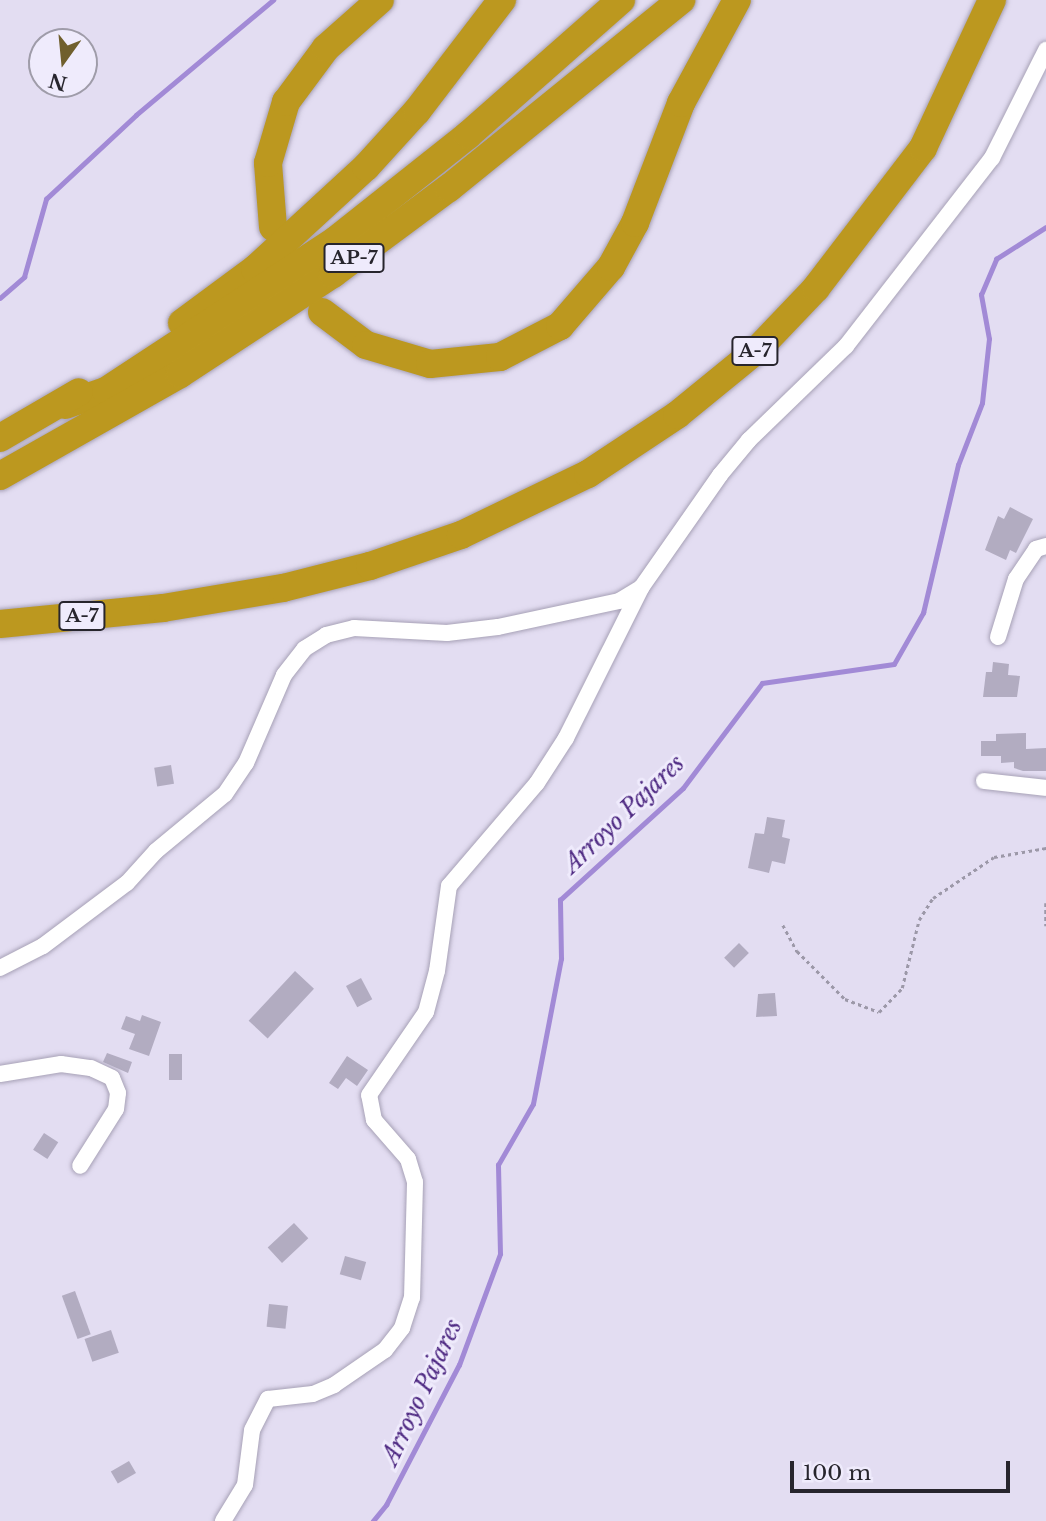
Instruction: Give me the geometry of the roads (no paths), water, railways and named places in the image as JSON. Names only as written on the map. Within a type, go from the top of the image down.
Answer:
[{"type":"highway","points":[[273,227],[268,163],[286,102],[326,48],[380,0]]},
{"type":"highway","points":[[0,438],[65,405],[255,269],[314,219],[417,111],[502,0]]},
{"type":"highway","name":"AP-7","points":[[65,405],[106,391],[337,239],[468,135],[621,0]]},
{"type":"highway","name":"AP-7","points":[[0,476],[180,374],[333,274],[449,188],[681,0]]},
{"type":"highway","points":[[322,312],[366,345],[430,364],[500,357],[560,326],[611,267],[635,223],[681,103],[737,0]]},
{"type":"highway","name":"A-7","points":[[0,624],[163,608],[283,588],[370,566],[461,535],[588,474],[677,415],[758,349],[816,288],[923,148],[992,0]]},
{"type":"highway","points":[[923,148],[945,127],[1012,0]]},
{"type":"street","points":[[223,1521],[245,1485],[252,1430],[268,1399],[313,1394],[334,1385],[385,1350],[402,1328],[416,1276],[415,1182],[408,1159],[374,1120],[369,1095],[426,1012],[438,971],[449,886],[537,783],[559,749],[640,588],[720,475],[749,440],[846,346],[992,158],[1046,50]]},
{"type":"street","points":[[998,637],[1016,579],[1036,548],[1046,546]]},
{"type":"street","points":[[0,968],[43,946],[127,883],[156,851],[225,794],[246,763],[284,675],[304,649],[326,635],[354,628],[447,633],[498,627],[618,601],[640,588]]},
{"type":"street","points":[[984,781],[1046,788]]},
{"type":"street","points":[[0,1074],[61,1064],[91,1068],[112,1078],[118,1093],[117,1109],[80,1166]]},
{"type":"waterway","points":[[0,298],[24,277],[46,199],[136,115],[273,0]]},
{"type":"waterway","name":"Arroyo Pajares","points":[[373,1521],[386,1505],[459,1365],[500,1254],[498,1165],[533,1104],[561,959],[560,900],[683,788],[762,683],[894,664],[923,613],[958,465],[982,403],[989,339],[981,295],[996,259],[1046,227]]}]
